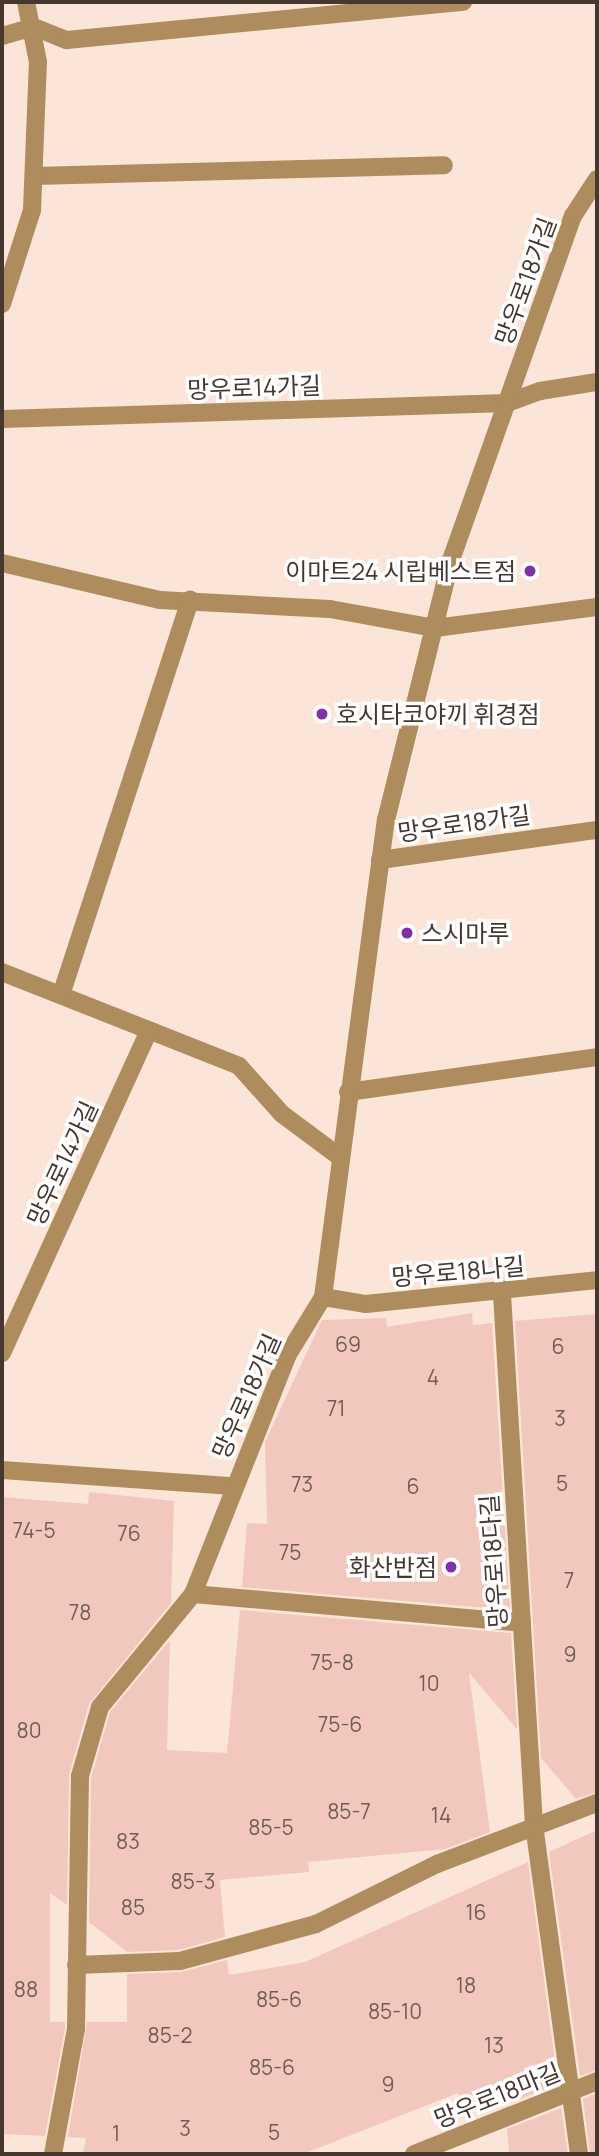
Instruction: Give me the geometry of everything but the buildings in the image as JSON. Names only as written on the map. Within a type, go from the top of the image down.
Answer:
[{"type":"street","points":[[2,304],[32,210],[34,27],[26,2]]},
{"type":"street","points":[[2,36],[34,27],[68,40],[277,10],[463,2]]},
{"type":"street","points":[[34,176],[444,165]]},
{"type":"street","name":"망우로18가길","points":[[53,2154],[76,2029],[80,1776],[100,1707],[192,1594],[232,1486],[286,1356],[323,1297],[380,860],[435,628],[507,403],[573,216],[597,179]]},
{"type":"street","points":[[507,403],[540,391],[597,382]]},
{"type":"street","name":"망우로14가길","points":[[2,419],[507,403]]},
{"type":"street","points":[[2,563],[160,600],[330,609],[435,628],[597,607]]},
{"type":"street","points":[[61,995],[190,600]]},
{"type":"street","name":"망우로18가길","points":[[380,860],[597,830]]},
{"type":"street","points":[[2,972],[239,1066],[282,1114],[340,1157]]},
{"type":"street","name":"망우로14가길","points":[[2,1353],[149,1031]]},
{"type":"street","points":[[348,1092],[597,1056]]},
{"type":"street","name":"망우로18나길","points":[[323,1297],[366,1304],[502,1294],[597,1280]]},
{"type":"street","name":"망우로18다길","points":[[502,1294],[534,1825],[579,2154]]},
{"type":"street","points":[[2,1470],[232,1486]]},
{"type":"street","points":[[192,1594],[522,1623]]},
{"type":"street","points":[[76,1965],[180,1961],[316,1924],[534,1825],[597,1803]]},
{"type":"street","name":"망우로18마길","points":[[414,2154],[597,2081]]},
{"type":"place","name":"이마트24 시립베스트점","points":[[530,571]]},
{"type":"place","name":"호시타코야끼 휘경점","points":[[322,714]]},
{"type":"place","name":"스시마루","points":[[407,933]]},
{"type":"place","name":"화산반점","points":[[451,1567]]}]
